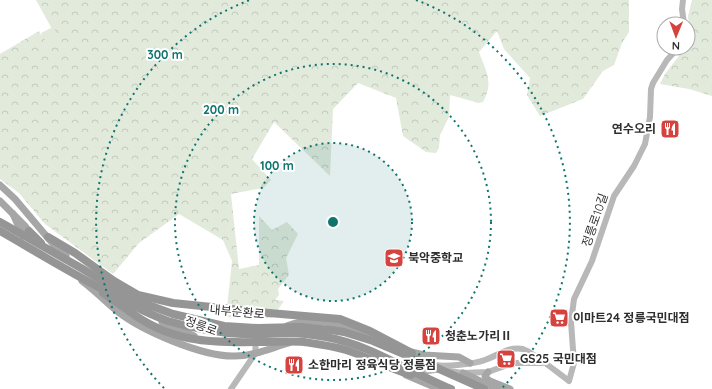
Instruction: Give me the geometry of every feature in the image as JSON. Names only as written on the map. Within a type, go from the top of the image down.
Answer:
[{"type":"highway","name":"내부순환로","points":[[0,222],[136,301],[173,314],[224,326],[251,328],[300,327],[331,330],[373,341],[484,389]]},
{"type":"highway","name":"내부순환로","points":[[0,231],[123,301],[147,313],[168,321],[203,330],[224,333],[292,333],[345,341],[380,355],[438,386],[451,389]]},
{"type":"highway","points":[[29,231],[58,259],[96,288],[142,321],[161,330],[185,338],[217,343],[289,342],[334,347],[363,356],[438,386]]},
{"type":"highway","points":[[48,237],[75,253],[114,281],[138,295],[174,303],[331,318],[346,321],[370,331],[436,369]]},
{"type":"main road","points":[[683,0],[683,16]]},
{"type":"main road","name":"정릉로10길","points":[[421,363],[444,366],[470,363],[482,361],[511,349],[523,349],[533,354],[569,381],[574,363],[571,322],[574,299],[592,262],[614,196],[634,166],[645,144],[650,117],[651,89],[653,82],[671,56]]},
{"type":"main road","name":"정릉로","points":[[0,185],[15,199],[63,254],[114,286],[150,316],[189,334],[216,344],[238,345],[256,342],[290,325],[305,321],[337,324],[361,332],[392,346],[421,363],[476,389]]},
{"type":"main road","name":"정릉로","points":[[0,201],[29,231],[39,250]]},
{"type":"main road","name":"정릉로","points":[[13,214],[24,237],[66,272],[87,285],[117,311],[131,321],[195,349],[209,353],[237,356],[268,351],[288,343],[308,341],[336,344],[438,386]]},
{"type":"main road","points":[[231,389],[255,354],[256,342]]},
{"type":"main road","points":[[392,346],[419,355],[464,358],[470,363]]},
{"type":"main road","points":[[532,362],[534,359],[533,354]]},
{"type":"main road","points":[[410,375],[421,363]]},
{"type":"main road","points":[[463,373],[488,372],[513,363],[544,363]]},
{"type":"main road","points":[[410,375],[436,369],[463,373],[510,389]]},
{"type":"main road","points":[[488,372],[485,377],[490,381]]},
{"type":"main road","points":[[463,373],[497,389]]},
{"type":"green space","points":[[36,0],[629,0],[629,32],[622,43],[614,65],[603,71],[583,99],[540,116],[527,95],[530,78],[504,49],[497,31],[479,52],[488,77],[488,89],[483,102],[479,103],[450,95],[449,117],[440,135],[439,148],[436,153],[426,152],[403,136],[396,98],[358,83],[333,109],[330,176],[274,122],[252,159],[271,180],[263,188],[231,194],[239,269],[259,265],[259,216],[272,230],[287,222],[298,234],[286,258],[289,275],[278,289],[279,295],[275,300],[284,301],[272,318],[248,319],[226,317],[232,261],[223,240],[179,214],[139,243],[113,274],[45,224],[19,193],[0,179],[0,54],[39,31],[41,35],[52,29]]},
{"type":"green space","points":[[692,0],[712,0],[712,96],[689,89],[660,84],[665,74],[679,56],[696,56],[696,16],[688,16]]},
{"type":"green space","points":[[53,27],[60,39],[48,45],[41,33]]},
{"type":"place","name":"연수오리","points":[[670,129]]},
{"type":"place","name":"북악중학교","points":[[394,258]]},
{"type":"place","name":"이마트24 정릉국민대점","points":[[559,318]]},
{"type":"place","name":"청춘노가리Ⅱ","points":[[431,336]]},
{"type":"place","name":"GS25 국민대점","points":[[506,359]]},
{"type":"place","name":"소한마리 정육식당 정릉점","points":[[294,365]]}]
